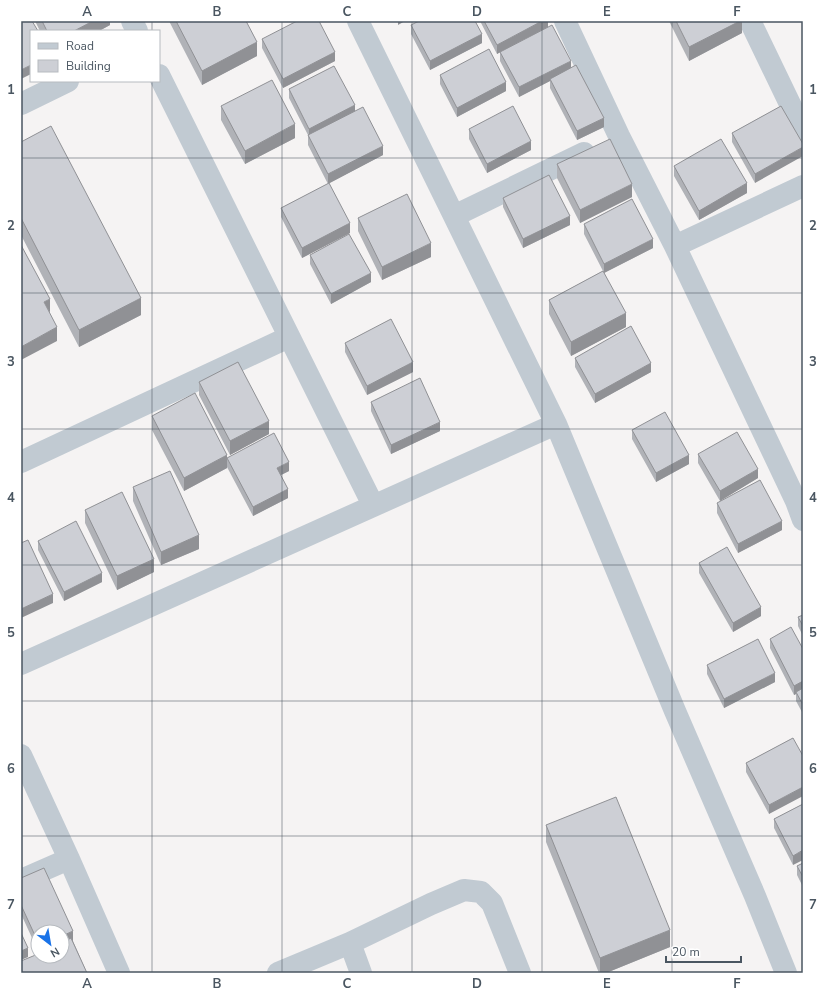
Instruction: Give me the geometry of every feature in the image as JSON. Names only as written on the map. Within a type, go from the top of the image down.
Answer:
[{"type":"street","points":[[132,21],[136,30]]},
{"type":"street","points":[[358,21],[556,424],[678,718],[756,896],[786,973]]},
{"type":"street","points":[[564,21],[619,136],[676,246],[801,507]]},
{"type":"street","points":[[750,21],[803,131]]},
{"type":"street","points":[[160,78],[373,505]]},
{"type":"street","points":[[21,104],[66,82]]},
{"type":"street","points":[[454,216],[619,136]]},
{"type":"street","points":[[676,246],[803,186]]},
{"type":"street","points":[[21,462],[289,337]]},
{"type":"street","points":[[21,664],[556,424]]},
{"type":"street","points":[[21,755],[70,859],[119,973]]},
{"type":"street","points":[[21,880],[70,859]]},
{"type":"street","points":[[278,973],[350,943],[464,890],[481,892],[492,903],[520,973]]},
{"type":"street","points":[[350,943],[361,973]]},
{"type":"building","points":[[21,21],[32,21],[37,30],[30,30],[30,66],[21,70]]},
{"type":"building","points":[[42,21],[93,21],[76,30],[46,30]]},
{"type":"building","points":[[176,21],[246,21],[257,42],[202,71]]},
{"type":"building","points":[[297,21],[319,21],[335,52],[283,79],[262,39]]},
{"type":"building","points":[[419,21],[475,21],[482,34],[430,61],[411,25]]},
{"type":"building","points":[[484,21],[542,21],[497,45]]},
{"type":"building","points":[[676,21],[740,21],[689,47]]},
{"type":"building","points":[[552,25],[571,61],[519,87],[500,52]]},
{"type":"building","points":[[489,49],[506,82],[457,108],[440,75]]},
{"type":"building","points":[[576,65],[604,118],[577,131],[550,79]]},
{"type":"building","points":[[334,66],[355,105],[309,129],[289,89]]},
{"type":"building","points":[[272,80],[295,124],[245,151],[221,106]]},
{"type":"building","points":[[513,106],[531,141],[487,164],[469,129]]},
{"type":"building","points":[[781,106],[803,144],[803,147],[755,174],[732,133]]},
{"type":"building","points":[[363,107],[383,146],[328,174],[308,135]]},
{"type":"building","points":[[51,126],[141,298],[79,330],[21,218],[21,142]]},
{"type":"building","points":[[610,139],[632,184],[580,210],[557,164]]},
{"type":"building","points":[[721,139],[747,183],[699,211],[674,166]]},
{"type":"building","points":[[549,175],[570,216],[523,239],[503,198]]},
{"type":"building","points":[[329,183],[350,223],[302,248],[281,208]]},
{"type":"building","points":[[407,194],[431,243],[382,267],[358,218]]},
{"type":"building","points":[[632,199],[653,239],[604,264],[584,224]]},
{"type":"building","points":[[349,234],[371,273],[331,294],[310,255]]},
{"type":"building","points":[[21,245],[50,299],[44,302],[57,327],[21,347]]},
{"type":"building","points":[[603,271],[626,313],[571,342],[549,300]]},
{"type":"building","points":[[391,319],[413,362],[367,386],[345,343]]},
{"type":"building","points":[[631,326],[651,363],[595,394],[575,358]]},
{"type":"building","points":[[238,362],[269,421],[230,441],[199,382]]},
{"type":"building","points":[[420,378],[440,422],[391,445],[371,402]]},
{"type":"building","points":[[195,393],[227,455],[184,478],[152,416]]},
{"type":"building","points":[[665,412],[689,455],[656,473],[632,430]]},
{"type":"building","points":[[737,432],[758,469],[720,491],[698,454]]},
{"type":"building","points":[[274,433],[289,462],[277,468],[288,489],[253,507],[227,458]]},
{"type":"building","points":[[170,471],[199,535],[161,552],[133,487]]},
{"type":"building","points":[[760,480],[782,521],[738,544],[717,503]]},
{"type":"building","points":[[122,492],[154,559],[117,576],[85,510]]},
{"type":"building","points":[[76,521],[102,573],[64,592],[38,541]]},
{"type":"building","points":[[28,540],[53,594],[21,609],[21,543]]},
{"type":"building","points":[[727,547],[761,607],[733,623],[699,563]]},
{"type":"building","points":[[803,615],[803,626],[798,617]]},
{"type":"building","points":[[791,627],[803,649],[803,681],[794,686],[770,639]]},
{"type":"building","points":[[758,639],[775,673],[724,699],[707,665]]},
{"type":"building","points":[[803,688],[803,705],[796,692]]},
{"type":"building","points":[[793,738],[803,756],[803,787],[769,805],[746,763]]},
{"type":"building","points":[[616,797],[670,930],[600,958],[546,825]]},
{"type":"building","points":[[803,804],[803,850],[793,856],[774,819]]},
{"type":"building","points":[[803,863],[803,877],[797,866]]},
{"type":"building","points":[[44,868],[70,924],[30,925],[21,905],[21,878]]},
{"type":"building","points":[[70,924],[73,931],[70,932]]},
{"type":"building","points":[[21,933],[28,948],[21,951]]},
{"type":"building","points":[[70,939],[87,973],[23,973],[21,969],[21,961],[30,957],[30,964],[70,964]]}]
